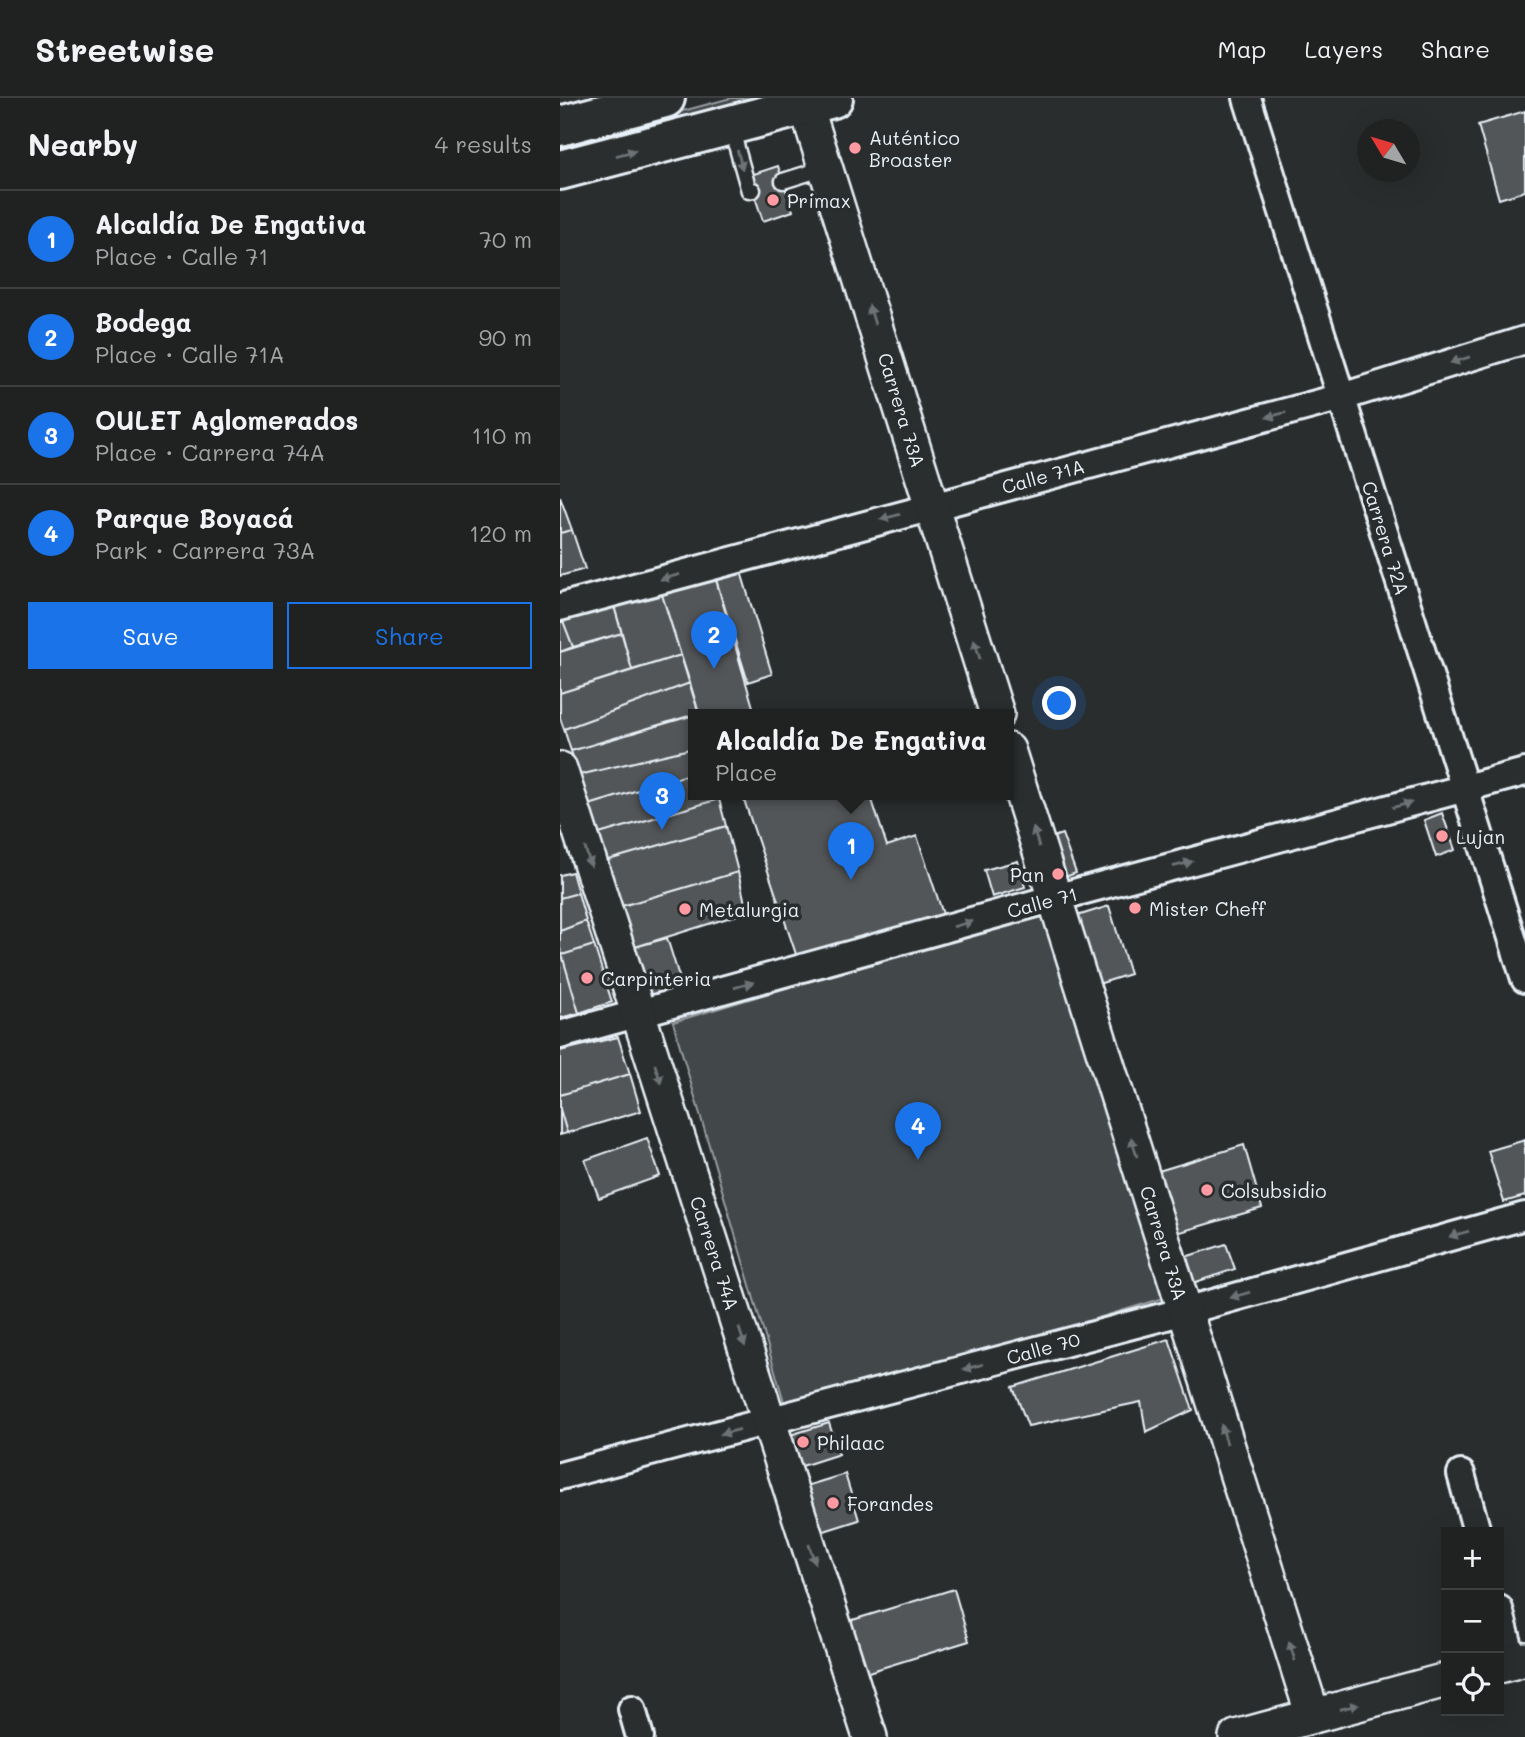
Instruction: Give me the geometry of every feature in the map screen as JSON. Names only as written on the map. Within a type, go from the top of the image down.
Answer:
[{"type":"main road","points":[[560,126],[665,98]]},
{"type":"main road","points":[[560,170],[819,102]]},
{"type":"street","name":"Carrera 72A","points":[[1247,98],[1525,979]]},
{"type":"street","name":"Carrera 73A","points":[[819,102],[825,168],[995,709]]},
{"type":"street","points":[[560,138],[626,108]]},
{"type":"street","name":"Calle 71A","points":[[560,607],[1342,397],[1525,340]]},
{"type":"street","name":"Carrera 73A","points":[[1014,766],[1316,1727]]},
{"type":"street","name":"Carrera 74A","points":[[560,769],[870,1737]]},
{"type":"street","name":"Calle 71","points":[[560,1035],[1525,772]]},
{"type":"street","name":"Calle 70","points":[[560,1476],[1185,1311],[1525,1216]]},
{"type":"street","points":[[1461,1474],[1476,1527]]},
{"type":"street","points":[[1504,1629],[1512,1662]]},
{"type":"street","points":[[1236,1737],[1316,1727],[1441,1682]]},
{"type":"street","points":[[632,1709],[640,1737]]},
{"type":"lane","points":[[731,126],[749,191],[753,190]]},
{"type":"lane","points":[[783,180],[825,168]]},
{"type":"shaded area","points":[[731,98],[772,98],[564,159],[642,122]]},
{"type":"shaded area","points":[[1049,909],[1164,1298],[787,1412],[673,1022]]},
{"type":"building","points":[[1525,111],[1525,191],[1499,199],[1478,125]]},
{"type":"building","name":"Primax","points":[[778,166],[793,211],[763,221],[748,176]]},
{"type":"building","points":[[560,497],[572,530],[560,533]]},
{"type":"building","points":[[572,530],[585,569],[560,576],[560,533]]},
{"type":"building","points":[[739,565],[772,674],[748,682],[714,573]]},
{"type":"building","points":[[714,573],[754,709],[697,709],[659,585]]},
{"type":"building","points":[[659,585],[681,655],[632,670],[612,599]]},
{"type":"building","points":[[612,599],[622,633],[573,647],[560,613]]},
{"type":"building","points":[[560,613],[573,647],[560,652]]},
{"type":"building","points":[[622,633],[632,670],[560,693],[560,652]]},
{"type":"building","points":[[681,655],[690,683],[564,729],[560,718],[560,693]]},
{"type":"building","points":[[690,683],[698,709],[688,709],[688,716],[571,751],[564,729]]},
{"type":"building","points":[[688,717],[688,749],[579,775],[571,751]]},
{"type":"building","points":[[688,749],[688,775],[589,805],[579,775]]},
{"type":"building","points":[[688,775],[688,800],[716,800],[599,834],[589,805]]},
{"type":"building","points":[[716,800],[719,800],[726,826],[605,861],[599,834]]},
{"type":"building","points":[[744,800],[872,800],[887,846],[917,836],[943,914],[799,963]]},
{"type":"building","points":[[1442,813],[1455,850],[1436,857],[1424,820]]},
{"type":"building","points":[[726,826],[738,872],[622,906],[605,861]]},
{"type":"building","points":[[1062,834],[1076,873],[1052,882],[1038,842]]},
{"type":"building","points":[[1018,861],[1025,887],[992,897],[984,870]]},
{"type":"building","points":[[572,872],[578,893],[560,898],[560,875]]},
{"type":"building","name":"Metalurgia","points":[[738,872],[747,912],[635,947],[622,906]]},
{"type":"building","points":[[578,893],[586,921],[560,931],[560,898]]},
{"type":"building","points":[[1109,906],[1130,974],[1092,986],[1071,918]]},
{"type":"building","points":[[586,921],[594,945],[562,955],[560,931]]},
{"type":"building","points":[[667,938],[682,986],[650,995],[635,947]]},
{"type":"building","name":"Carpinteria","points":[[594,945],[612,1002],[579,1013],[562,955]]},
{"type":"building","points":[[560,948],[579,1013],[560,1018]]},
{"type":"building","points":[[618,1037],[630,1074],[560,1095],[560,1051]]},
{"type":"building","points":[[630,1074],[641,1111],[567,1133],[560,1109],[560,1095]]},
{"type":"building","points":[[560,1109],[567,1133],[560,1135]]},
{"type":"building","points":[[647,1138],[660,1176],[599,1198],[585,1160]]},
{"type":"building","points":[[1525,1140],[1525,1196],[1504,1202],[1488,1151]]},
{"type":"building","name":"Colsubsidio","points":[[1244,1145],[1262,1208],[1170,1235],[1152,1173]]},
{"type":"building","points":[[1226,1244],[1235,1269],[1184,1286],[1176,1260]]},
{"type":"building","points":[[1169,1339],[1193,1410],[1146,1432],[1141,1402],[1028,1426],[1013,1387]]},
{"type":"building","points":[[829,1423],[839,1454],[799,1467],[790,1435]]},
{"type":"building","name":"Forandes","points":[[845,1474],[859,1520],[821,1532],[806,1486]]},
{"type":"building","points":[[954,1589],[969,1641],[862,1674],[846,1622]]},
{"type":"place","name":"Auténtico Broaster","points":[[855,148]]},
{"type":"place","name":"Primax","points":[[773,200]]},
{"type":"place","name":"Bodega","points":[[714,669]]},
{"type":"place","name":"OULET Aglomerados","points":[[662,830]]},
{"type":"place","name":"Lujan","points":[[1442,836]]},
{"type":"place","name":"Pan","points":[[1058,874]]},
{"type":"place","name":"Alcaldía De Engativa","points":[[851,880]]},
{"type":"place","name":"Mister Cheff","points":[[1135,908]]},
{"type":"place","name":"Metalurgia","points":[[685,909]]},
{"type":"place","name":"Carpinteria","points":[[587,978]]},
{"type":"place","name":"Parque Boyacá","points":[[918,1160]]},
{"type":"place","name":"Colsubsidio","points":[[1207,1190]]},
{"type":"place","name":"Philaac","points":[[803,1442]]},
{"type":"place","name":"Forandes","points":[[833,1503]]}]
